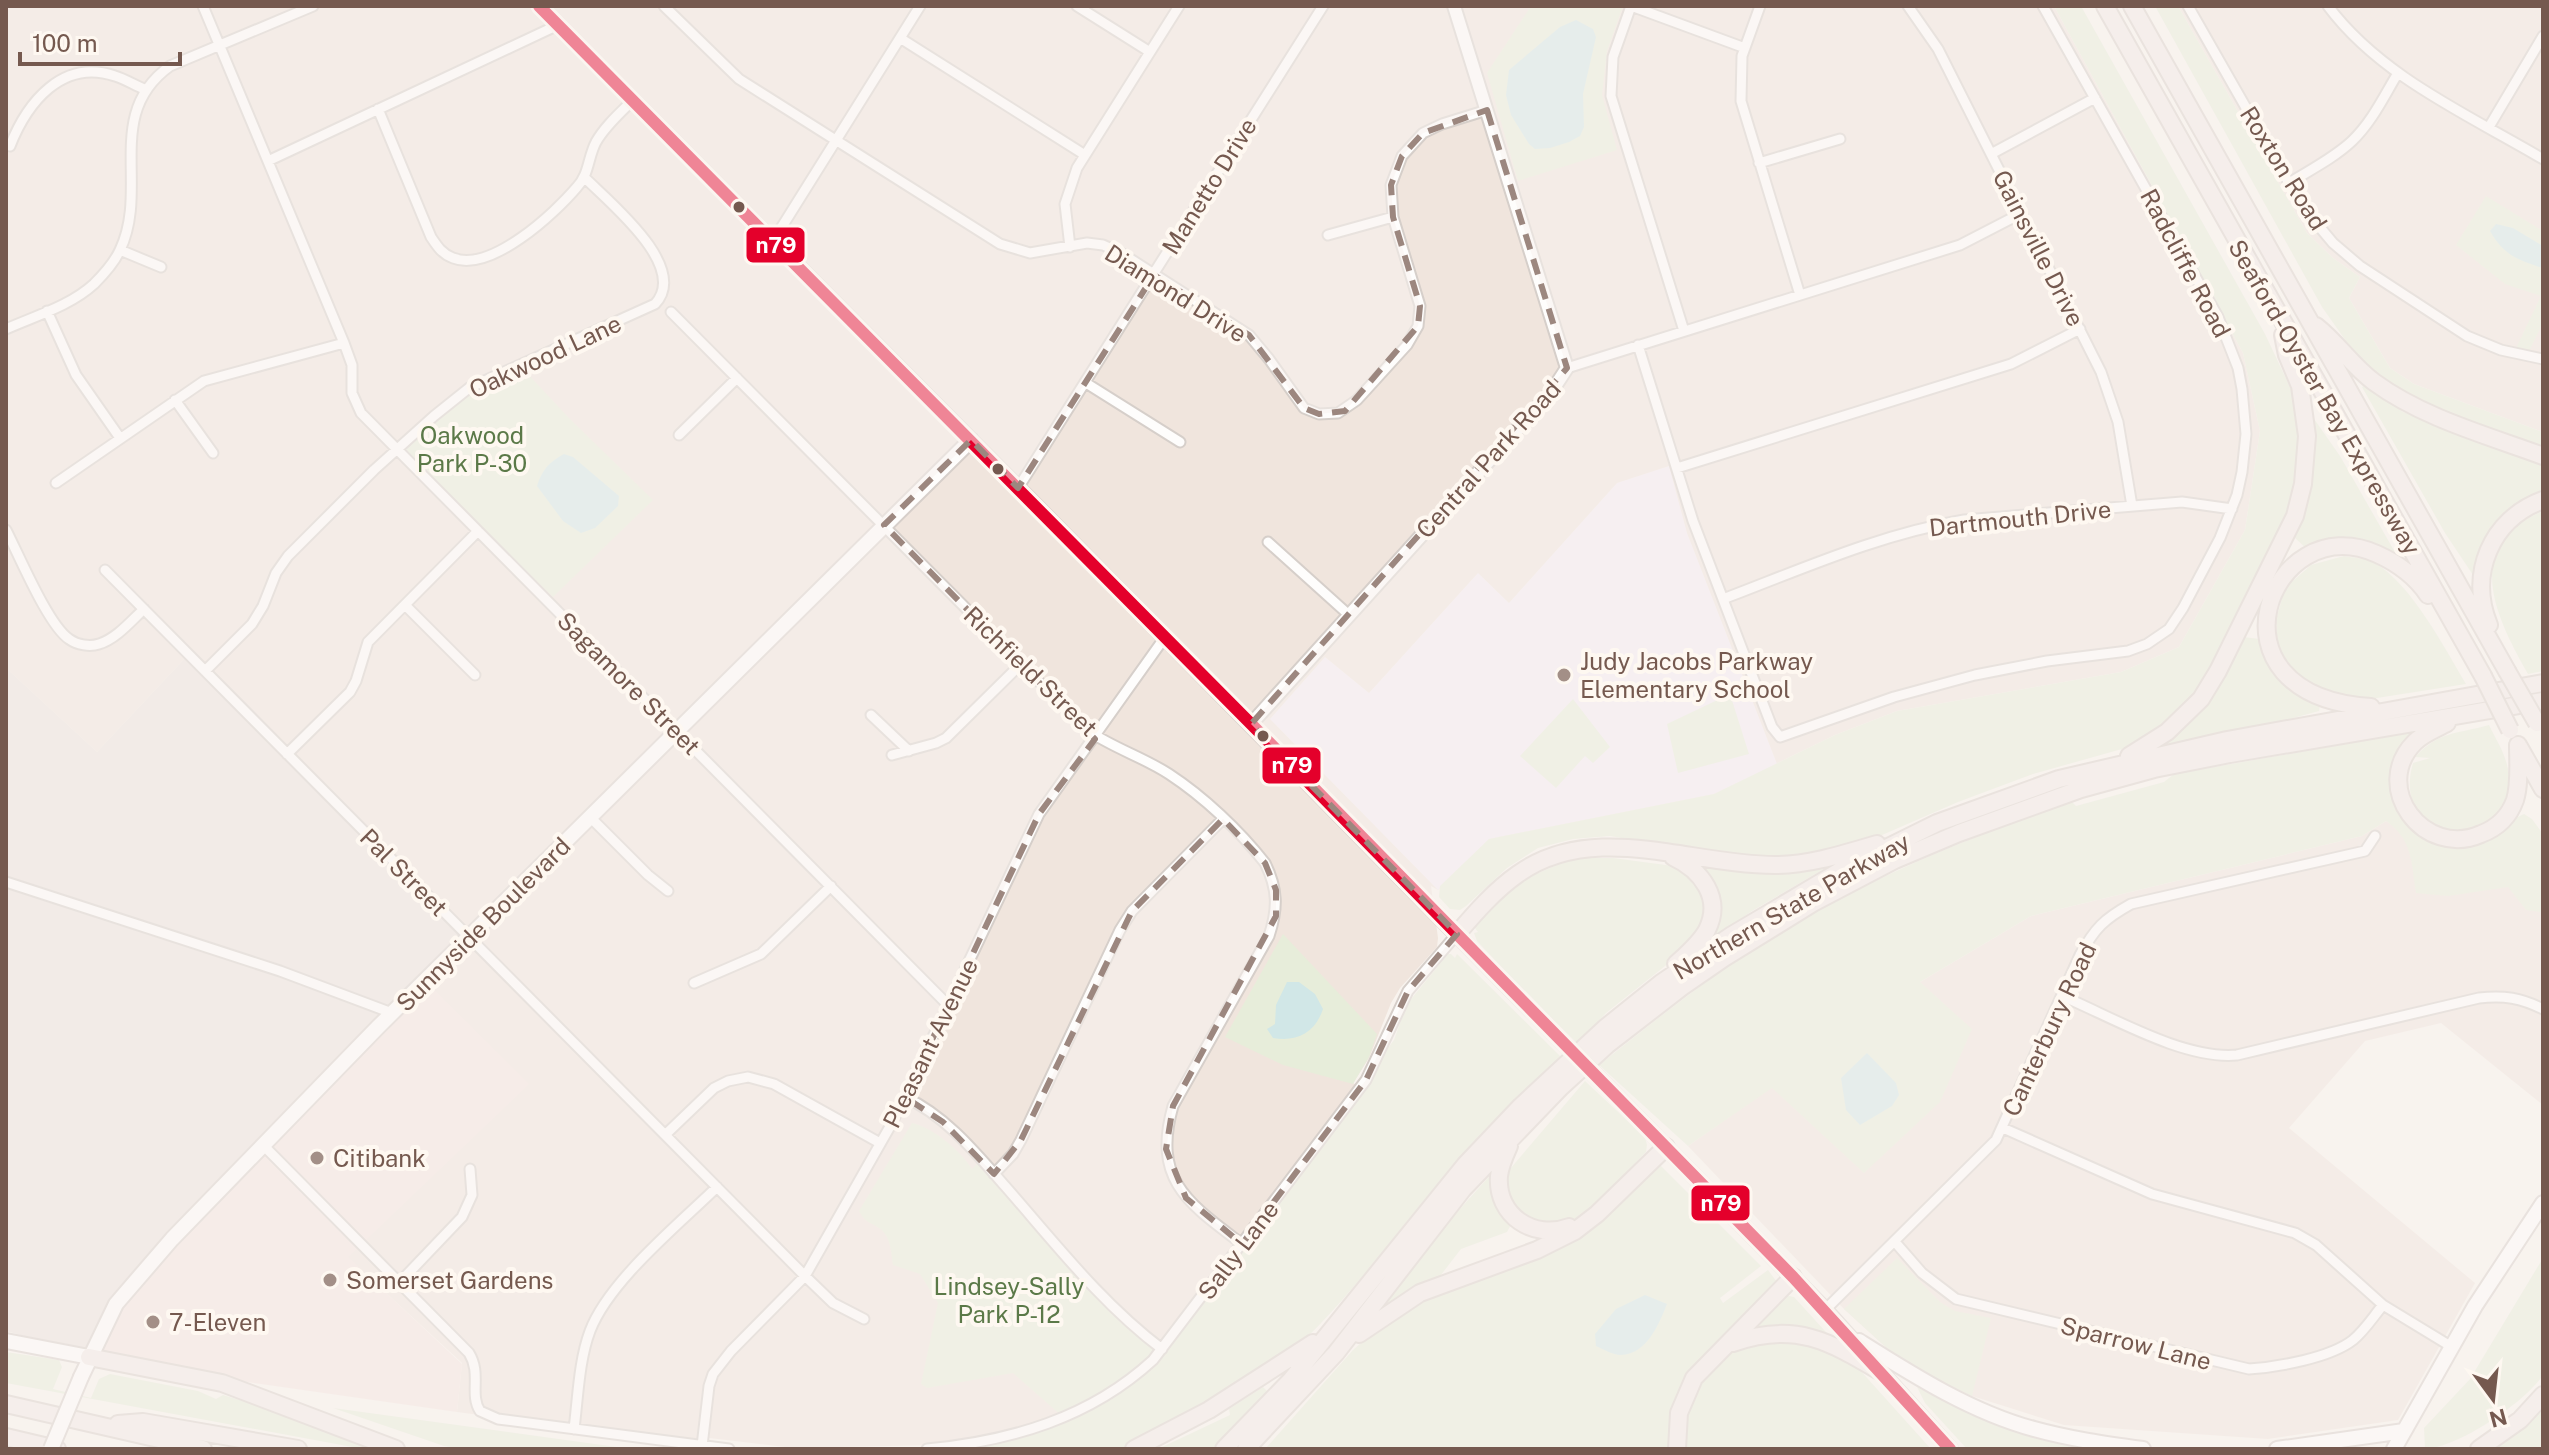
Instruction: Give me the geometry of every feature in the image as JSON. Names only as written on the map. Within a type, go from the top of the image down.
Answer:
[{"type":"highway","name":"Seaford-Oyster Bay Expressway","points":[[2105,6],[2483,676],[2543,789]]},
{"type":"highway","name":"Seaford-Oyster Bay Expressway","points":[[2132,6],[2540,729]]},
{"type":"highway","points":[[2117,763],[2167,732],[2201,699],[2225,658],[2295,516],[2303,484],[2307,436],[2300,386],[2287,355],[2279,317]]},
{"type":"highway","points":[[2308,320],[2336,342],[2358,370],[2403,402],[2543,456]]},
{"type":"highway","points":[[2507,671],[2485,616],[2482,593],[2485,558],[2502,526],[2529,506],[2543,500]]},
{"type":"highway","points":[[2405,707],[2337,704],[2300,688],[2278,664],[2271,652],[2266,629],[2267,609],[2284,574],[2300,560],[2316,551],[2339,546],[2367,549],[2384,557],[2421,584],[2483,676]]},
{"type":"highway","name":"Northern State Parkway","points":[[1224,1449],[1291,1380],[1465,1165],[1605,1028],[1661,983],[1732,935],[1840,871],[1909,835],[2019,792],[2117,763],[2543,683]]},
{"type":"highway","name":"Northern State Parkway","points":[[1246,1449],[1336,1353],[1463,1189],[1561,1087],[1607,1045],[1682,987],[1813,903],[1895,860],[2025,808],[2154,769],[2543,701]]},
{"type":"highway","points":[[2464,714],[2416,741],[2400,767],[2402,801],[2411,817],[2424,829],[2440,837],[2464,840],[2492,830],[2501,823],[2515,800],[2518,745]]},
{"type":"highway","points":[[1457,934],[1518,874],[1557,855],[1598,846],[1778,865],[1820,860],[1909,835]]},
{"type":"highway","points":[[1661,983],[1701,939],[1707,930],[1712,909],[1708,888],[1695,870],[1664,853]]},
{"type":"highway","points":[[1512,1139],[1499,1176],[1503,1201],[1523,1225],[1546,1232],[1573,1225],[1595,1209],[1664,1145]]},
{"type":"highway","points":[[1336,1353],[1373,1322],[1413,1296],[1440,1283],[1537,1250],[1575,1231],[1597,1214],[1664,1145]]},
{"type":"highway","points":[[1677,1449],[1679,1413],[1694,1378],[1793,1277]]},
{"type":"highway","points":[[1728,1345],[1772,1333],[1793,1333],[1834,1344],[1881,1372]]},
{"type":"highway","points":[[1134,1449],[1209,1410],[1328,1334]]},
{"type":"highway","points":[[89,1357],[222,1383],[396,1449]]},
{"type":"highway","points":[[2479,1449],[2520,1420],[2543,1395]]},
{"type":"highway","points":[[6,1404],[203,1449]]},
{"type":"highway","points":[[102,1426],[143,1422],[298,1449]]},
{"type":"highway","points":[[6,1437],[54,1449]]},
{"type":"main road","points":[[539,6],[1664,1145],[1825,1310],[1950,1449]]},
{"type":"main road","name":"Sunnyside Boulevard","points":[[54,1449],[89,1357],[116,1304],[138,1276],[392,1013],[971,440]]},
{"type":"main road","points":[[2394,1449],[2475,1306],[2543,1203]]},
{"type":"main road","points":[[1843,1330],[1915,1376],[1994,1414],[2031,1428],[2085,1442],[2143,1449]]},
{"type":"main road","points":[[6,1341],[89,1357]]},
{"type":"main road","points":[[2277,1449],[2404,1431]]},
{"type":"street","name":"Sagamore Street","points":[[203,6],[344,343],[352,365],[352,393],[356,404],[371,424],[949,1006]]},
{"type":"street","points":[[6,329],[72,300],[94,284],[120,250],[129,220],[133,115],[144,89],[154,77],[170,66],[313,6]]},
{"type":"street","name":"Diamond Drive","points":[[664,6],[739,79],[1000,244],[1030,253],[1087,243],[1103,245],[1154,275],[1249,335],[1304,408],[1319,414],[1338,413],[1357,400],[1407,345],[1418,326],[1420,306],[1393,217],[1391,185],[1402,156],[1423,133],[1487,110]]},
{"type":"street","points":[[773,241],[920,6]]},
{"type":"street","points":[[1077,6],[1150,52]]},
{"type":"street","points":[[1070,247],[1065,204],[1073,177],[1179,6]]},
{"type":"street","name":"Manetto Drive","points":[[1018,488],[1323,6]]},
{"type":"street","points":[[1684,331],[1611,96],[1613,57],[1631,6],[1745,48]]},
{"type":"street","points":[[1760,6],[1740,67],[1739,91],[1800,295]]},
{"type":"street","name":"Gainsville Drive","points":[[1908,6],[1938,49],[2101,372],[2118,422],[2132,506]]},
{"type":"street","name":"Radcliffe Road","points":[[1723,599],[1770,721],[1776,734],[1786,737],[1894,697],[1975,675],[2047,661],[2128,651],[2147,644],[2169,629],[2183,608],[2220,538],[2242,472],[2246,434],[2242,389],[2234,357],[2218,317],[2043,6]]},
{"type":"street","name":"Roxton Road","points":[[2188,6],[2289,183],[2315,224],[2333,243],[2360,266],[2467,336],[2501,350],[2543,359]]},
{"type":"street","points":[[2328,6],[2354,36],[2398,73],[2543,159]]},
{"type":"street","name":"Central Park Road","points":[[1251,724],[1552,391],[1567,368],[1457,8]]},
{"type":"street","points":[[268,161],[558,25]]},
{"type":"street","points":[[2489,127],[2543,36]]},
{"type":"street","points":[[900,38],[1085,155]]},
{"type":"street","points":[[10,146],[19,122],[30,105],[54,83],[67,77],[98,73],[114,75],[144,89]]},
{"type":"street","points":[[2289,183],[2338,153],[2353,140],[2374,114],[2398,73]]},
{"type":"street","points":[[1991,154],[2095,98]]},
{"type":"street","points":[[378,109],[431,237],[441,251],[455,259],[482,257],[517,241],[577,188],[601,135],[633,100]]},
{"type":"street","points":[[1759,163],[1840,139]]},
{"type":"street","name":"Oakwood Lane","points":[[205,671],[252,624],[276,573],[288,556],[397,450],[469,388],[655,304],[664,292],[660,263],[632,224],[584,177]]},
{"type":"street","points":[[1567,368],[1960,245],[2022,213]]},
{"type":"street","points":[[1328,235],[1393,217]]},
{"type":"street","points":[[120,250],[161,267]]},
{"type":"street","points":[[47,311],[76,375],[120,438]]},
{"type":"street","name":"Richfield Street","points":[[671,312],[1087,730],[1167,773],[1200,796],[1257,853],[1271,875],[1276,890],[1276,916],[1269,936],[1173,1106],[1166,1128],[1170,1170],[1186,1198],[1209,1220],[1242,1244]]},
{"type":"street","points":[[1677,468],[2011,364],[2080,329]]},
{"type":"street","points":[[56,483],[204,381],[344,343]]},
{"type":"street","points":[[1638,345],[1693,521],[1723,599]]},
{"type":"street","points":[[679,435],[737,378]]},
{"type":"street","points":[[1086,383],[1180,442]]},
{"type":"street","points":[[175,400],[213,453]]},
{"type":"street","name":"Dartmouth Drive","points":[[1723,599],[1871,542],[1929,526],[1964,520],[2182,502],[2232,509]]},
{"type":"street","points":[[6,530],[54,622],[71,641],[94,646],[102,643],[116,635],[144,609]]},
{"type":"street","points":[[287,754],[350,692],[368,642],[478,531]]},
{"type":"street","points":[[1268,542],[1349,615]]},
{"type":"street","name":"Pal Street","points":[[105,570],[805,1276],[833,1303],[864,1319]]},
{"type":"street","points":[[405,605],[475,675]]},
{"type":"street","name":"Pleasant Avenue","points":[[702,1446],[709,1386],[719,1364],[805,1276],[905,1097],[1039,814],[1097,737],[1165,637]]},
{"type":"street","points":[[892,755],[946,738],[1021,664]]},
{"type":"street","points":[[871,715],[909,751]]},
{"type":"street","points":[[590,817],[668,891]]},
{"type":"street","points":[[994,1174],[1013,1154],[1021,1140],[1120,930],[1132,911],[1223,819]]},
{"type":"street","name":"Canterbury Road","points":[[1825,1310],[1988,1150],[2003,1128],[2094,930],[2108,917],[2131,904],[2365,851],[2375,836]]},
{"type":"street","points":[[6,882],[280,971],[392,1013]]},
{"type":"street","points":[[694,983],[761,954],[831,886]]},
{"type":"street","name":"Sally Lane","points":[[927,1449],[1029,1431],[1062,1419],[1135,1377],[1162,1349],[1366,1080],[1408,991],[1457,934]]},
{"type":"street","points":[[2062,996],[2192,1052],[2217,1057],[2237,1055],[2479,998],[2500,995],[2517,997],[2543,1009]]},
{"type":"street","points":[[666,1134],[714,1088],[748,1077],[774,1084],[880,1143]]},
{"type":"street","points":[[905,1097],[943,1122],[994,1174],[1119,1315],[1162,1349]]},
{"type":"street","points":[[2003,1128],[2152,1194],[2295,1233],[2316,1245],[2383,1305],[2452,1347]]},
{"type":"street","points":[[263,1145],[469,1353],[475,1362],[477,1374],[476,1405],[486,1415],[729,1449]]},
{"type":"street","points":[[400,1282],[462,1217],[472,1195],[470,1169]]},
{"type":"street","points":[[574,1429],[584,1354],[598,1312],[619,1284],[717,1187]]},
{"type":"street","name":"Sparrow Lane","points":[[1895,1242],[1922,1273],[1956,1299],[2249,1369],[2301,1360],[2351,1341],[2383,1305]]},
{"type":"highlighted area","points":[[1487,110],[1567,368],[1251,724],[1457,934],[1408,991],[1366,1080],[1242,1244],[1186,1198],[1166,1149],[1173,1106],[1276,916],[1276,890],[1265,863],[1223,819],[1132,911],[1021,1140],[994,1174],[943,1122],[905,1097],[1039,814],[1095,739],[884,525],[971,440],[1018,488],[1154,275],[1249,335],[1304,408],[1319,414],[1345,411],[1418,326],[1420,306],[1393,217],[1391,185],[1402,156],[1423,133]]},
{"type":"shaded area","points":[[6,6],[2054,6],[2243,353],[2260,431],[2245,530],[2179,647],[2121,672],[1897,711],[1835,735],[1714,794],[1489,839],[1438,890],[1431,886],[1437,947],[1400,988],[1391,1003],[1369,1058],[1353,1083],[1359,1087],[1159,1349],[1112,1390],[1031,1429],[937,1445],[793,1448],[701,1437],[700,1444],[457,1412],[462,1363],[347,1257],[426,982],[189,654],[97,752],[6,668]]},
{"type":"shaded area","points":[[2178,6],[2543,6],[2543,432],[2414,384],[2390,368],[2349,298],[2360,277],[2333,258],[2307,233]]},
{"type":"shaded area","points":[[1576,20],[1593,29],[1596,37],[1583,94],[1584,127],[1580,136],[1569,142],[1535,149],[1511,115],[1506,95],[1509,70],[1560,27]]},
{"type":"shaded area","points":[[2496,224],[2513,228],[2543,246],[2543,268],[2506,251],[2490,231]]},
{"type":"shaded area","points":[[564,454],[573,457],[619,496],[618,506],[595,528],[581,533],[563,521],[537,486],[547,467]]},
{"type":"shaded area","name":"Judy Jacobs Parkway Elementary School","points":[[1669,466],[1687,533],[1777,764],[1714,794],[1489,839],[1438,890],[1270,719],[1325,657],[1369,693],[1478,573],[1509,603],[1617,483]]},
{"type":"shaded area","points":[[189,654],[471,937],[172,1237],[87,1353],[6,1331],[6,668],[97,752]]},
{"type":"shaded area","points":[[2386,821],[2399,830],[2407,841],[2543,894],[2543,1105],[2441,1023],[2365,1041],[2289,1128],[2475,1283],[2398,1420],[2268,1439],[2064,1425],[1972,1396],[1936,1379],[1890,1351],[1844,1309],[1688,1146],[1920,982],[2031,916],[2362,836]]},
{"type":"shaded area","points":[[426,982],[529,1084],[348,1257],[462,1364],[457,1412],[226,1379],[87,1353],[117,1301]]},
{"type":"shaded area","points":[[1287,982],[1299,982],[1315,994],[1323,1009],[1315,1024],[1304,1034],[1290,1039],[1273,1038],[1267,1029],[1275,1024],[1276,1005]]},
{"type":"shaded area","points":[[1867,1053],[1896,1083],[1899,1095],[1892,1106],[1860,1125],[1846,1110],[1841,1078]]},
{"type":"shaded area","points":[[1645,1295],[1667,1304],[1656,1329],[1645,1344],[1621,1355],[1596,1346],[1595,1334],[1616,1309]]},
{"type":"green space","points":[[1531,6],[1623,6],[1607,51],[1602,95],[1617,150],[1518,181],[1487,73]]},
{"type":"green space","points":[[2054,6],[2081,6],[2265,334],[2291,389],[2301,429],[2296,490],[2284,529],[2199,695],[2146,740],[2033,774],[1866,842],[1782,860],[1738,858],[1610,836],[1573,839],[1538,848],[1507,868],[1466,906],[1460,910],[1450,909],[1439,897],[1440,886],[1489,839],[1714,794],[1835,735],[1897,711],[2121,672],[2179,647],[2245,530],[2260,431],[2243,353]]},
{"type":"green space","points":[[2155,6],[2178,6],[2307,233],[2333,258],[2360,277],[2349,298],[2390,368],[2414,384],[2543,432],[2543,451],[2418,404],[2367,371],[2322,307]]},
{"type":"green space","points":[[2486,196],[2543,231],[2543,323],[2528,353],[2515,350],[2541,296],[2505,284],[2456,245]]},
{"type":"green space","name":"Oakwood Park P-30","points":[[525,371],[653,500],[553,597],[403,450],[470,391]]},
{"type":"green space","points":[[2365,385],[2403,412],[2543,464],[2543,494],[2515,507],[2496,525],[2484,548],[2475,578],[2445,533],[2362,387]]},
{"type":"green space","points":[[2312,416],[2340,456],[2396,554],[2308,550],[2295,538],[2313,472]]},
{"type":"green space","points":[[2543,511],[2543,671],[2528,674],[2497,607],[2492,584],[2493,563],[2501,543],[2517,526]]},
{"type":"green space","points":[[2344,556],[2375,563],[2402,586],[2426,618],[2466,684],[2358,701],[2319,693],[2294,672],[2278,649],[2276,620],[2285,588],[2311,565]]},
{"type":"green space","points":[[2243,637],[2260,639],[2281,680],[2297,693],[2320,704],[2319,711],[2166,746],[2165,740],[2211,694]]},
{"type":"green space","points":[[1730,694],[1749,754],[1678,773],[1667,724]]},
{"type":"green space","points":[[1573,699],[1610,747],[1593,763],[1585,756],[1556,788],[1520,756]]},
{"type":"green space","points":[[2489,725],[2508,769],[2508,796],[2497,815],[2479,826],[2457,830],[2436,825],[2419,813],[2410,792],[2413,763],[2430,758],[2415,757],[2441,738]]},
{"type":"green space","points":[[2420,731],[2397,754],[2391,775],[2392,792],[2406,822],[2433,841],[2466,847],[2484,842],[2524,814],[2532,819],[2543,834],[2543,912],[2526,910],[2508,887],[2448,896],[2416,893],[2406,844],[2386,821],[2362,836],[2031,916],[1920,982],[1972,1029],[1940,1102],[1864,1173],[1772,1088],[1688,1146],[1599,1065],[1698,988],[1776,935],[1835,901],[1968,840],[2072,802],[2076,806],[2164,782],[2174,774]]},
{"type":"green space","points":[[1580,858],[1613,858],[1681,867],[1704,895],[1707,912],[1694,943],[1606,1013],[1578,1044],[1477,941],[1474,933],[1478,932],[1474,927],[1507,892],[1549,868]]},
{"type":"green space","points":[[1829,862],[1829,866],[1752,911],[1706,943],[1720,912],[1717,893],[1699,864]]},
{"type":"green space","points":[[1283,934],[1377,1034],[1369,1057],[1353,1084],[1283,1065],[1225,1037]]},
{"type":"green space","name":"Lindsey-Sally Park P-12","points":[[1448,954],[1455,958],[1457,954],[1561,1057],[1458,1161],[1342,1300],[1305,1339],[1285,1358],[1280,1353],[1253,1380],[1171,1427],[1119,1449],[953,1449],[1063,1417],[1013,1373],[927,1388],[921,1384],[938,1303],[920,1274],[893,1265],[886,1235],[865,1220],[859,1211],[912,1123],[945,1141],[972,1169],[981,1160],[1120,1317],[1160,1349],[1394,1040],[1407,1004]]},
{"type":"green space","points":[[1585,1081],[1645,1137],[1646,1152],[1593,1207],[1580,1216],[1554,1227],[1529,1225],[1505,1196],[1506,1168],[1510,1169]]},
{"type":"green space","points":[[1658,1163],[1761,1266],[1720,1298],[1723,1303],[1768,1270],[1777,1282],[1776,1287],[1690,1373],[1670,1449],[1265,1449],[1353,1350],[1382,1324],[1416,1300],[1522,1262]]},
{"type":"green space","points":[[1494,1171],[1513,1221],[1507,1232],[1461,1249],[1437,1280],[1378,1315],[1418,1258]]},
{"type":"green space","points":[[1897,1258],[1940,1302],[1955,1311],[1991,1318],[1972,1396],[1936,1379],[1890,1351],[1844,1309]]},
{"type":"green space","points":[[2543,1258],[2543,1375],[2521,1398],[2490,1422],[2455,1441],[2425,1449],[2424,1428],[2470,1379]]},
{"type":"green space","points":[[1784,1295],[1794,1297],[1835,1342],[1756,1329],[1754,1325]]},
{"type":"green space","points":[[1788,1338],[1827,1345],[1859,1369],[1931,1449],[1684,1449],[1685,1416],[1709,1372],[1721,1360],[1750,1344]]},
{"type":"green space","points":[[6,1352],[59,1360],[62,1367],[53,1389],[91,1398],[99,1379],[110,1374],[198,1391],[216,1399],[223,1395],[263,1407],[363,1446],[363,1449],[6,1383]]},
{"type":"green space","points":[[1263,1387],[1269,1393],[1215,1449],[1158,1449],[1230,1415],[1229,1409]]},
{"type":"green space","points":[[1917,1387],[1998,1425],[2084,1449],[1967,1449],[1925,1403]]},
{"type":"green space","points":[[2543,1406],[2543,1448],[2488,1449]]},
{"type":"green space","points":[[333,1408],[631,1449],[462,1449],[444,1446]]},
{"type":"transit line","name":"n79","points":[[539,6],[1258,731],[1793,1277],[1950,1449]]},
{"type":"place","name":"Judy Jacobs Parkway Elementary School","points":[[1564,675]]},
{"type":"place","name":"Citibank","points":[[317,1158]]},
{"type":"place","name":"Somerset Gardens","points":[[330,1280]]},
{"type":"place","name":"7-Eleven","points":[[153,1322]]}]
